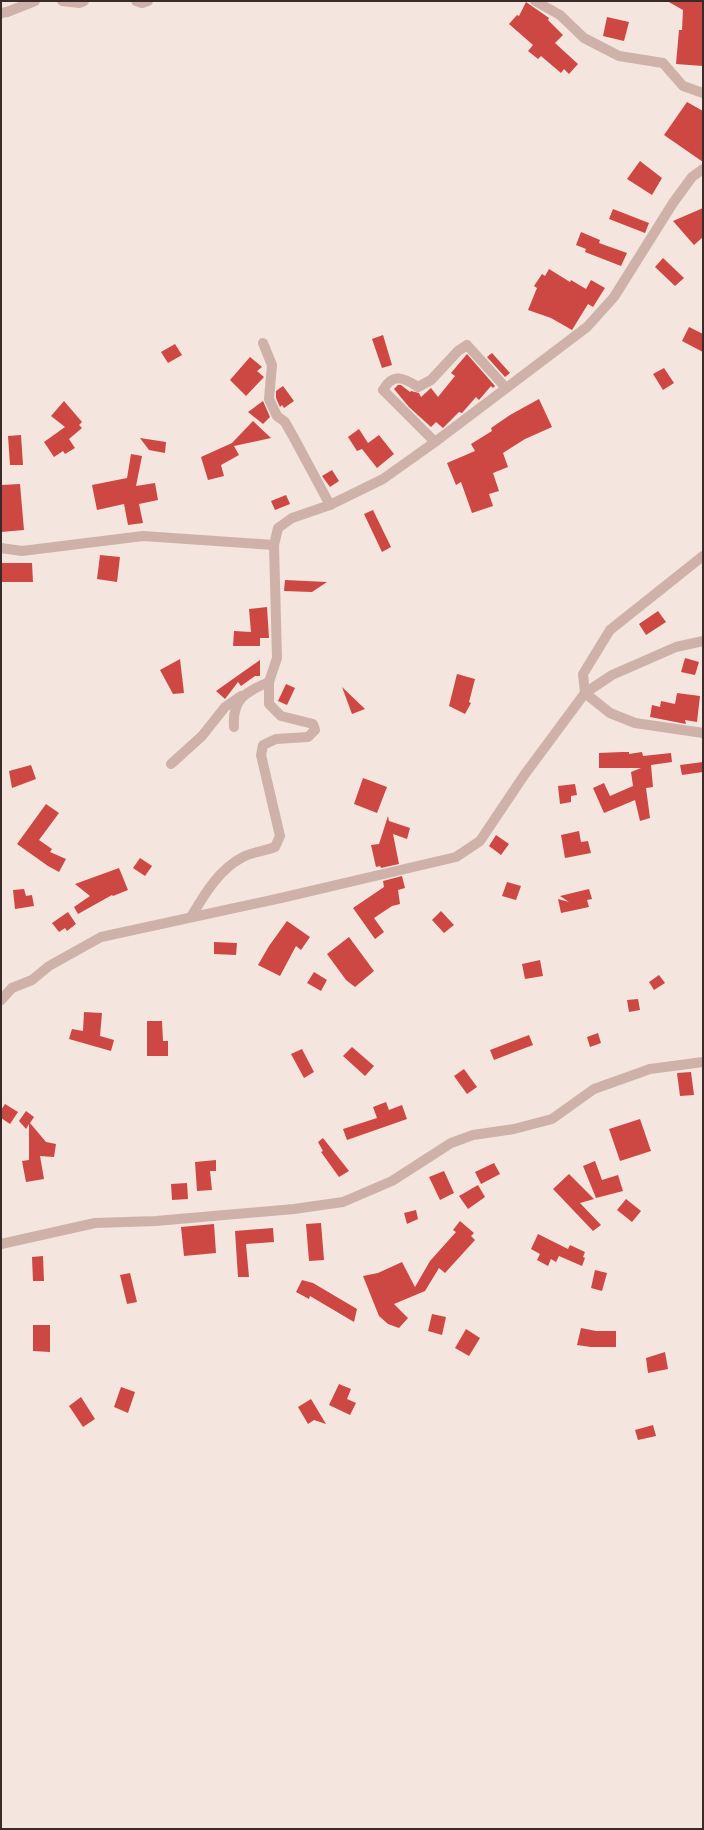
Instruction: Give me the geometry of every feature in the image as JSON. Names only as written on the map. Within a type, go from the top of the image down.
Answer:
[{"type":"street","points":[[1,13],[35,1]]},
{"type":"street","points":[[62,1],[79,3],[84,1]]},
{"type":"street","points":[[136,1],[142,3],[148,1]]},
{"type":"street","points":[[535,1],[560,15],[584,38],[619,56],[663,63],[683,86],[703,93]]},
{"type":"street","points":[[191,917],[205,894],[226,868],[243,857],[275,848],[280,836],[260,755],[263,745],[276,739],[308,737],[315,730],[313,724],[281,716],[269,704],[269,682],[277,658],[274,545],[278,528],[292,518],[330,505],[383,479],[435,442],[586,327],[614,297],[672,203],[692,177],[703,169]]},
{"type":"street","points":[[263,343],[272,365],[269,399],[277,416],[285,422],[330,505]]},
{"type":"street","points":[[435,442],[383,390],[388,382],[396,378],[406,379],[418,387],[431,380],[458,351],[468,345],[506,388]]},
{"type":"street","points":[[1,548],[22,551],[144,536],[274,545]]},
{"type":"street","points":[[703,556],[610,630],[584,674],[585,693],[610,713],[635,723],[703,733]]},
{"type":"street","points":[[1,1000],[12,988],[32,980],[49,966],[101,937],[280,898],[456,857],[480,841],[525,774],[585,693],[612,675],[669,650],[703,641]]},
{"type":"street","points":[[171,764],[202,736],[225,706],[251,690],[269,682]]},
{"type":"street","points":[[234,727],[233,714],[241,696]]},
{"type":"street","points":[[1,1244],[95,1223],[156,1221],[286,1210],[343,1202],[392,1181],[451,1143],[473,1135],[514,1129],[552,1119],[594,1089],[650,1070],[703,1062]]},
{"type":"building","points":[[667,1],[703,1],[703,66],[676,64],[679,30],[682,30],[683,10]]},
{"type":"building","points":[[526,2],[549,18],[548,20],[563,35],[555,43],[578,64],[569,74],[564,69],[561,73],[541,56],[538,59],[528,51],[533,45],[509,24],[517,15],[519,16]]},
{"type":"building","points":[[607,17],[629,22],[624,41],[603,36]]},
{"type":"building","points":[[687,102],[703,111],[703,162],[664,135]]},
{"type":"building","points":[[640,161],[662,178],[652,195],[627,179]]},
{"type":"building","points":[[703,208],[703,237],[694,245],[673,221]]},
{"type":"building","points":[[613,209],[649,223],[645,233],[609,219]]},
{"type":"building","points":[[581,232],[600,240],[599,243],[627,253],[621,266],[585,252],[586,249],[576,245]]},
{"type":"building","points":[[663,258],[684,278],[675,286],[655,267]]},
{"type":"building","points":[[549,269],[570,282],[571,280],[586,289],[591,280],[605,288],[593,307],[588,304],[572,330],[551,318],[528,310],[537,288],[534,286],[542,274],[545,276]]},
{"type":"building","points":[[689,327],[703,334],[703,352],[682,341]]},
{"type":"building","points":[[383,335],[392,365],[382,368],[372,339]]},
{"type":"building","points":[[175,344],[182,355],[168,363],[161,352]]},
{"type":"building","points":[[492,353],[510,373],[505,377],[487,357]]},
{"type":"building","points":[[467,354],[495,386],[493,388],[491,386],[479,400],[476,397],[462,413],[459,412],[443,428],[436,422],[431,427],[409,407],[394,389],[398,385],[401,385],[410,392],[419,393],[421,397],[431,388],[438,397],[455,376],[451,373]]},
{"type":"building","points":[[250,357],[262,367],[257,371],[264,377],[246,396],[230,380]]},
{"type":"building","points":[[664,368],[674,383],[663,390],[653,374]]},
{"type":"building","points":[[283,386],[294,401],[284,408],[282,405],[280,407],[276,398],[276,391]]},
{"type":"building","points":[[539,399],[552,427],[525,439],[503,453],[508,467],[493,473],[499,491],[489,494],[493,506],[472,513],[461,482],[456,485],[447,463],[475,451],[471,444],[492,431],[491,428],[510,415]]},
{"type":"building","points":[[64,401],[82,422],[79,425],[82,428],[69,439],[75,448],[65,454],[63,451],[54,457],[44,442],[65,427],[51,416]]},
{"type":"building","points":[[263,401],[270,417],[263,424],[248,412]]},
{"type":"building","points":[[253,421],[271,438],[234,446],[239,455],[221,465],[224,476],[208,480],[201,457],[232,443]]},
{"type":"building","points":[[359,429],[368,443],[379,435],[394,454],[377,468],[362,449],[357,451],[348,437]]},
{"type":"building","points":[[21,435],[23,465],[10,465],[8,436]]},
{"type":"building","points":[[140,438],[166,442],[165,453],[149,450]]},
{"type":"building","points":[[131,454],[142,456],[136,486],[155,483],[158,500],[139,504],[143,523],[128,525],[124,504],[97,510],[92,485],[127,478]]},
{"type":"building","points":[[332,470],[339,481],[330,487],[322,476]]},
{"type":"building","points":[[20,484],[24,530],[1,532],[1,485]]},
{"type":"building","points":[[286,495],[290,504],[275,510],[271,501]]},
{"type":"building","points":[[373,510],[391,547],[382,552],[364,514]]},
{"type":"building","points":[[100,555],[120,557],[117,582],[97,579]]},
{"type":"building","points":[[1,563],[32,563],[33,582],[1,582]]},
{"type":"building","points":[[285,580],[327,582],[312,592],[284,591]]},
{"type":"building","points":[[267,607],[269,638],[260,638],[260,646],[233,646],[234,631],[251,632],[249,609]]},
{"type":"building","points":[[658,611],[666,622],[646,635],[639,624]]},
{"type":"building","points":[[685,658],[699,662],[695,675],[681,672]]},
{"type":"building","points":[[180,659],[184,693],[173,694],[160,670]]},
{"type":"building","points":[[260,660],[260,676],[255,676],[241,686],[238,682],[225,699],[216,691]]},
{"type":"building","points":[[457,674],[475,679],[469,702],[471,703],[465,714],[449,706]]},
{"type":"building","points":[[286,684],[295,688],[287,705],[278,701]]},
{"type":"building","points":[[342,687],[365,709],[352,714]]},
{"type":"building","points":[[677,693],[700,696],[697,722],[685,720],[686,724],[650,717],[652,705],[660,707],[661,701],[675,704]]},
{"type":"building","points":[[629,752],[629,754],[642,752],[643,756],[671,753],[672,762],[651,765],[653,787],[646,788],[650,818],[640,821],[635,800],[604,813],[593,788],[604,783],[610,796],[633,786],[631,772],[641,768],[599,768],[599,753]]},
{"type":"building","points":[[703,762],[703,772],[682,775],[680,765]]},
{"type":"building","points":[[31,765],[36,779],[12,788],[9,771]]},
{"type":"building","points":[[363,778],[387,787],[377,813],[354,804]]},
{"type":"building","points":[[575,784],[577,795],[571,796],[571,802],[560,804],[558,786]]},
{"type":"building","points":[[46,804],[59,813],[39,840],[52,849],[50,852],[66,859],[59,872],[17,844]]},
{"type":"building","points":[[388,816],[389,821],[410,828],[407,839],[393,834],[399,864],[381,868],[380,866],[376,867],[371,845],[379,844]]},
{"type":"building","points":[[579,831],[581,842],[588,841],[591,853],[565,858],[561,835]]},
{"type":"building","points":[[496,835],[509,844],[501,855],[489,846]]},
{"type":"building","points":[[140,858],[152,866],[145,876],[133,868]]},
{"type":"building","points":[[119,868],[128,890],[113,896],[112,895],[78,914],[74,907],[90,896],[75,884]]},
{"type":"building","points":[[402,876],[405,888],[398,890],[400,904],[392,906],[374,918],[384,932],[375,939],[353,908],[384,887],[383,881]]},
{"type":"building","points":[[507,882],[521,886],[516,900],[502,896]]},
{"type":"building","points":[[24,889],[26,896],[32,895],[34,906],[15,909],[13,890]]},
{"type":"building","points":[[589,889],[592,899],[587,900],[589,907],[561,913],[558,899],[569,902],[560,896]]},
{"type":"building","points":[[441,911],[454,925],[444,933],[432,920]]},
{"type":"building","points":[[68,912],[76,924],[67,931],[65,928],[59,932],[52,923]]},
{"type":"building","points":[[287,921],[310,937],[301,950],[296,946],[280,976],[258,965],[269,946]]},
{"type":"building","points":[[349,937],[374,971],[355,987],[346,980],[327,954]]},
{"type":"building","points":[[214,942],[237,943],[236,955],[214,954]]},
{"type":"building","points":[[540,960],[543,976],[525,979],[522,964]]},
{"type":"building","points":[[314,972],[327,980],[321,991],[307,983]]},
{"type":"building","points":[[659,975],[665,983],[654,990],[649,982]]},
{"type":"building","points":[[638,999],[640,1010],[629,1012],[627,1000]]},
{"type":"building","points":[[84,1012],[102,1013],[100,1036],[114,1040],[111,1051],[69,1039],[72,1029],[83,1031]]},
{"type":"building","points":[[147,1021],[162,1021],[163,1041],[168,1041],[168,1056],[147,1056]]},
{"type":"building","points":[[598,1033],[601,1043],[590,1047],[587,1037]]},
{"type":"building","points":[[529,1035],[533,1045],[494,1060],[490,1050]]},
{"type":"building","points":[[352,1047],[374,1066],[365,1076],[343,1056]]},
{"type":"building","points":[[302,1049],[314,1072],[304,1078],[291,1054]]},
{"type":"building","points":[[464,1069],[477,1087],[467,1094],[454,1076]]},
{"type":"building","points":[[691,1072],[694,1095],[680,1096],[677,1073]]},
{"type":"building","points":[[386,1102],[389,1110],[402,1105],[407,1119],[347,1140],[343,1129],[377,1118],[373,1107]]},
{"type":"building","points":[[5,1104],[18,1112],[10,1124],[1,1118],[1,1110]]},
{"type":"building","points":[[26,1111],[34,1117],[30,1123],[46,1142],[56,1144],[54,1157],[40,1156],[44,1179],[26,1182],[22,1161],[29,1160],[29,1124],[26,1129],[19,1121]]},
{"type":"building","points":[[640,1119],[651,1151],[620,1161],[609,1129]]},
{"type":"building","points":[[323,1138],[349,1171],[339,1177],[321,1152],[323,1151],[318,1142]]},
{"type":"building","points":[[216,1160],[216,1171],[210,1171],[212,1190],[197,1191],[195,1162]]},
{"type":"building","points":[[595,1161],[602,1180],[618,1175],[623,1191],[596,1198],[583,1166]]},
{"type":"building","points":[[494,1163],[500,1174],[481,1184],[475,1172]]},
{"type":"building","points":[[444,1171],[454,1193],[440,1200],[429,1177]]},
{"type":"building","points":[[569,1174],[594,1199],[580,1203],[601,1225],[593,1231],[553,1189]]},
{"type":"building","points":[[187,1183],[188,1199],[172,1200],[171,1184]]},
{"type":"building","points":[[478,1185],[485,1197],[468,1209],[459,1196]]},
{"type":"building","points":[[626,1199],[641,1211],[632,1222],[617,1210]]},
{"type":"building","points":[[416,1210],[418,1219],[407,1224],[404,1213]]},
{"type":"building","points":[[460,1221],[474,1233],[471,1236],[475,1240],[445,1273],[439,1268],[425,1291],[394,1304],[408,1318],[399,1328],[388,1324],[379,1316],[363,1276],[378,1273],[402,1262],[415,1287],[430,1261],[456,1232],[453,1230]]},
{"type":"building","points":[[321,1223],[324,1260],[309,1261],[306,1224]]},
{"type":"building","points":[[214,1224],[216,1253],[184,1256],[181,1227]]},
{"type":"building","points":[[273,1228],[274,1242],[246,1244],[249,1277],[238,1277],[235,1231]]},
{"type":"building","points":[[538,1234],[568,1249],[570,1245],[585,1252],[583,1257],[585,1258],[582,1266],[559,1256],[556,1262],[551,1259],[548,1266],[537,1260],[540,1254],[531,1249]]},
{"type":"building","points":[[43,1256],[44,1281],[33,1281],[32,1257]]},
{"type":"building","points":[[595,1270],[607,1273],[602,1291],[591,1288]]},
{"type":"building","points":[[130,1273],[137,1302],[127,1304],[120,1275]]},
{"type":"building","points":[[302,1280],[313,1283],[357,1309],[354,1322],[310,1296],[309,1299],[296,1292]]},
{"type":"building","points":[[432,1314],[446,1317],[442,1335],[428,1331]]},
{"type":"building","points":[[33,1325],[50,1325],[50,1352],[33,1351]]},
{"type":"building","points":[[581,1328],[596,1331],[616,1331],[616,1347],[591,1347],[577,1345]]},
{"type":"building","points":[[466,1329],[480,1338],[469,1356],[455,1348]]},
{"type":"building","points":[[665,1352],[668,1369],[648,1373],[646,1358]]},
{"type":"building","points":[[339,1384],[351,1389],[347,1399],[356,1403],[350,1415],[329,1405]]},
{"type":"building","points":[[121,1387],[135,1392],[128,1413],[114,1407]]},
{"type":"building","points":[[81,1397],[95,1419],[83,1427],[69,1406]]},
{"type":"building","points":[[311,1399],[326,1424],[314,1420],[308,1424],[298,1407]]},
{"type":"building","points":[[653,1425],[656,1436],[638,1440],[635,1430]]}]
